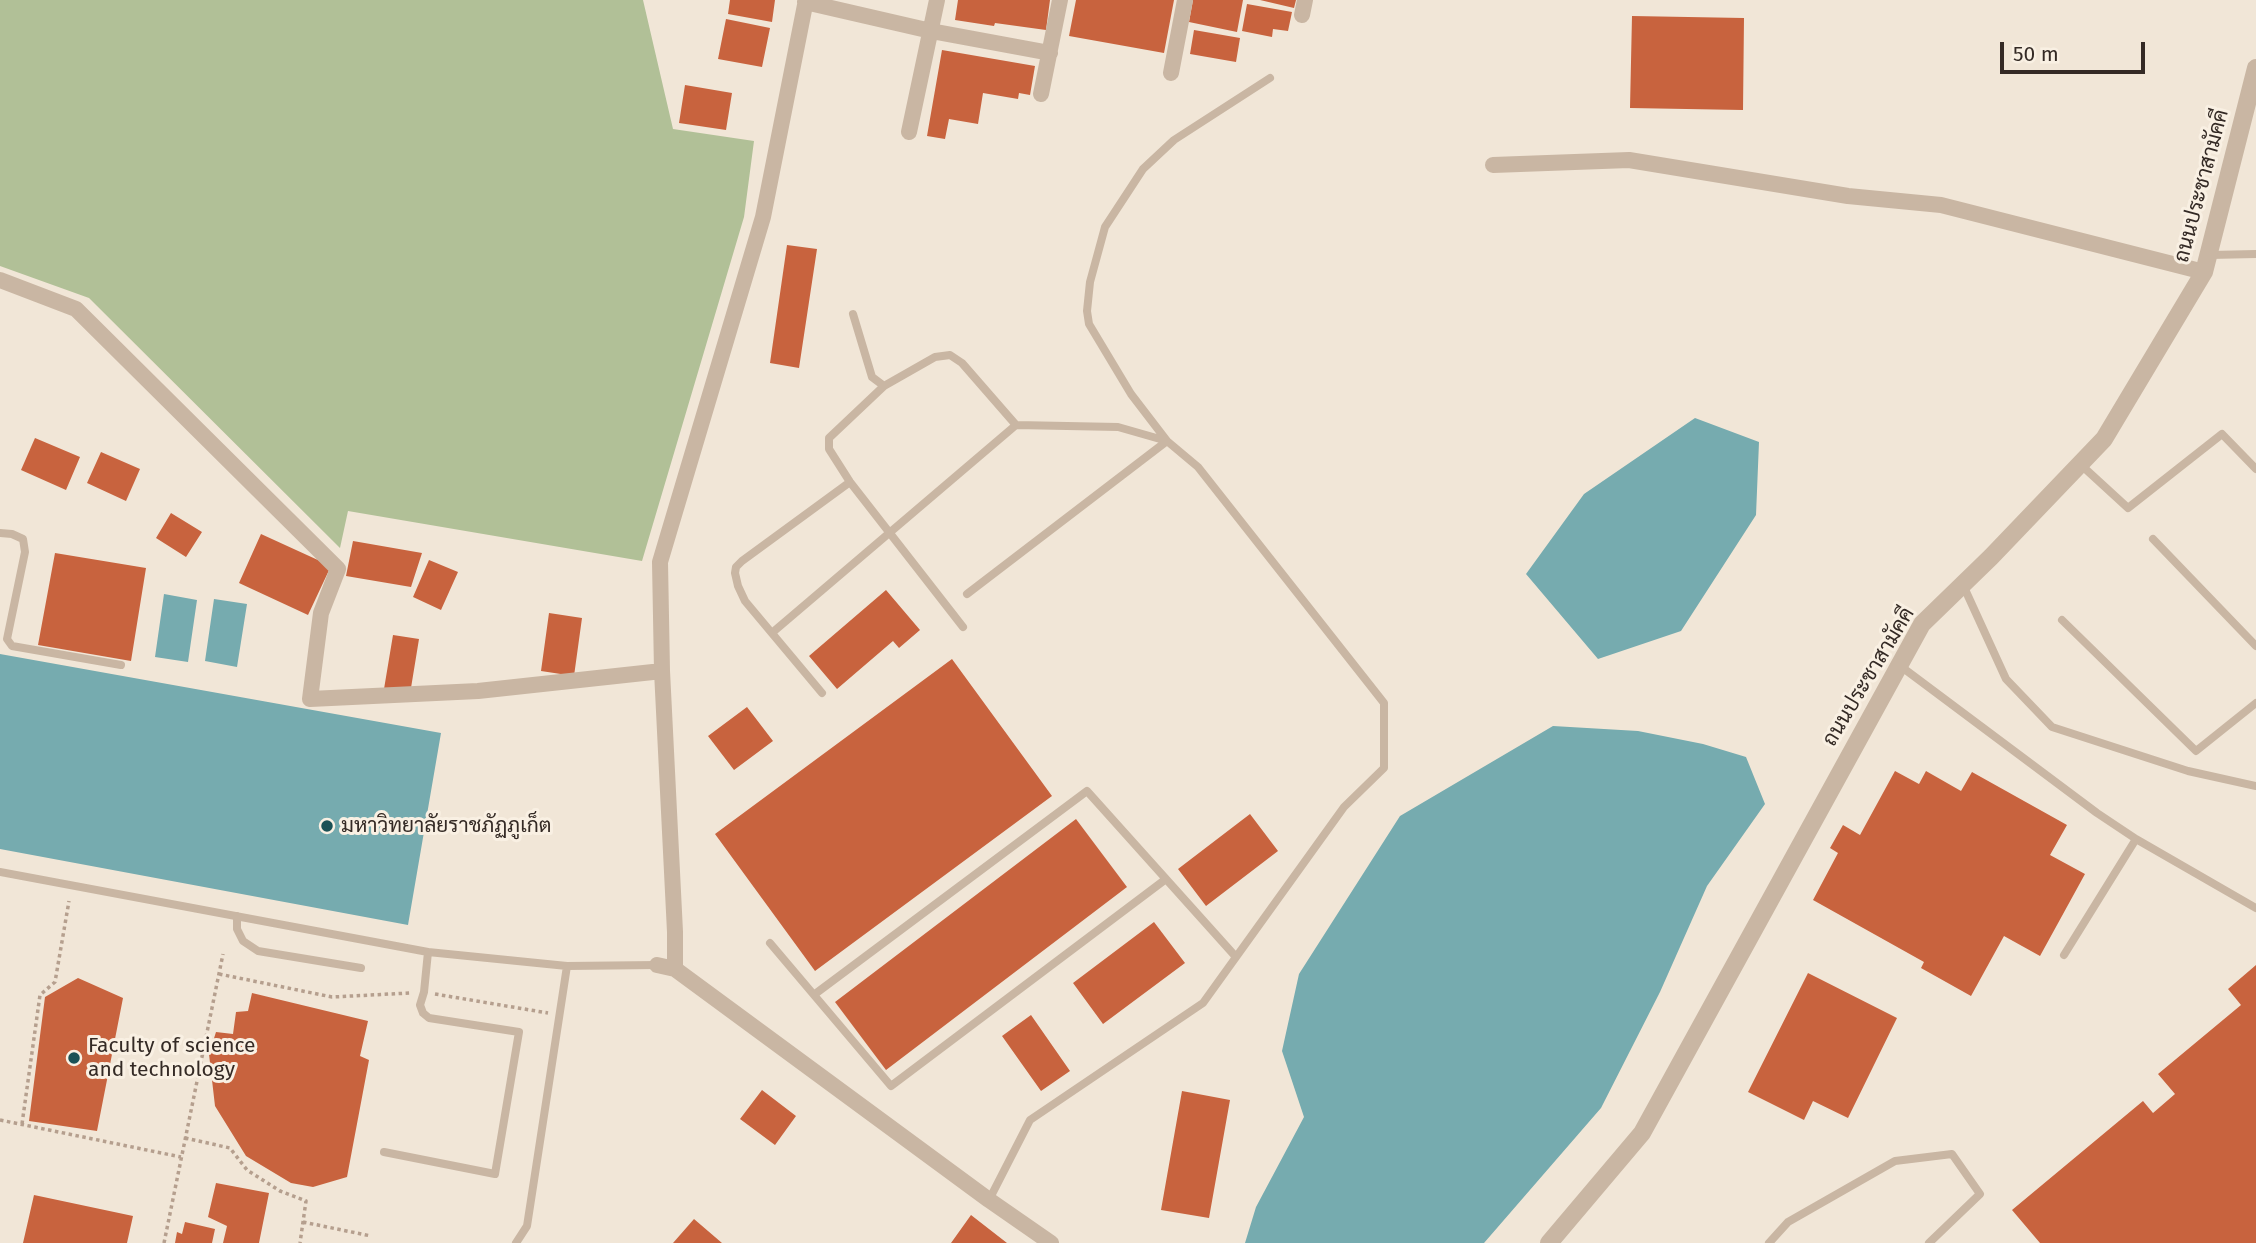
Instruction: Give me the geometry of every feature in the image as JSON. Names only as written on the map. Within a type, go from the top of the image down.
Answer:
[{"type":"street","points":[[909,132],[937,0]]},
{"type":"street","points":[[1041,94],[1060,0]]},
{"type":"street","points":[[1171,73],[1185,0]]},
{"type":"street","points":[[675,969],[660,562],[764,217],[805,1],[931,31],[1050,52]]},
{"type":"street","name":"ถนนประชาสามัคคี","points":[[1549,1243],[1642,1133],[1922,624],[2104,439],[2204,272],[2251,108],[2256,68]]},
{"type":"street","points":[[1493,165],[1629,160],[1848,196],[1941,205],[2204,272]]},
{"type":"street","points":[[0,280],[76,309],[338,569],[321,613],[310,699],[478,691],[662,671]]},
{"type":"street","points":[[657,965],[675,969],[989,1200],[1052,1243]]},
{"type":"lane","points":[[989,1200],[1030,1120],[1203,1003],[1344,807],[1384,768],[1384,703],[1198,467],[1167,441],[1131,394],[1089,324],[1087,312],[1090,282],[1105,227],[1143,169],[1174,140],[1270,78]]},
{"type":"lane","points":[[2210,254],[2256,254]]},
{"type":"lane","points":[[853,314],[872,377],[884,386]]},
{"type":"lane","points":[[963,628],[850,482],[832,456],[829,438],[884,386],[935,357],[950,355],[962,363],[1016,425]]},
{"type":"lane","points":[[773,632],[1016,425],[1118,427],[1167,441]]},
{"type":"lane","points":[[2080,464],[2128,508],[2221,434],[2256,469]]},
{"type":"lane","points":[[967,594],[1167,441]]},
{"type":"lane","points":[[821,693],[745,600],[735,573],[736,567],[850,482]]},
{"type":"lane","points":[[0,533],[23,539],[25,552],[7,639],[12,646],[121,665]]},
{"type":"lane","points":[[2153,539],[2256,646]]},
{"type":"lane","points":[[1962,585],[2006,679],[2052,727],[2188,771],[2256,786]]},
{"type":"lane","points":[[2062,620],[2196,751],[2256,703]]},
{"type":"lane","points":[[1899,665],[2097,813],[2136,839],[2256,908]]},
{"type":"lane","points":[[815,994],[1087,791],[1236,957]]},
{"type":"lane","points":[[2064,955],[2136,839]]},
{"type":"lane","points":[[0,872],[428,952],[567,966],[657,965]]},
{"type":"lane","points":[[770,943],[891,1086],[1166,879]]},
{"type":"lane","points":[[237,916],[237,929],[243,941],[258,951],[361,968]]},
{"type":"lane","points":[[384,1152],[495,1174],[519,1032],[429,1018],[420,1005],[428,952]]},
{"type":"lane","points":[[516,1243],[527,1226],[567,966]]},
{"type":"lane","points":[[1769,1243],[1788,1222],[1895,1161],[1952,1154],[1980,1194],[1929,1243]]},
{"type":"path","points":[[22,1124],[40,995],[55,982],[69,901]]},
{"type":"path","points":[[164,1243],[223,954]]},
{"type":"path","points":[[219,974],[332,998],[424,992],[550,1013]]},
{"type":"path","points":[[0,1120],[181,1157]]},
{"type":"path","points":[[185,1138],[230,1148],[247,1170],[280,1191],[306,1201],[300,1243]]},
{"type":"path","points":[[303,1222],[371,1236]]},
{"type":"green space","points":[[0,0],[643,0],[673,129],[754,141],[744,217],[642,561],[348,511],[340,548],[89,298],[0,266]]},
{"type":"water","points":[[1695,418],[1759,442],[1756,515],[1681,631],[1598,659],[1526,574],[1584,494]]},
{"type":"water","points":[[164,594],[197,600],[188,662],[155,657]]},
{"type":"water","points":[[214,599],[247,604],[237,667],[205,661]]},
{"type":"water","points":[[0,654],[441,733],[408,925],[0,849]]},
{"type":"water","points":[[1553,726],[1638,731],[1703,744],[1746,757],[1765,804],[1707,886],[1660,992],[1601,1108],[1484,1243],[1245,1243],[1256,1207],[1304,1117],[1282,1051],[1299,974],[1400,816]]},
{"type":"building","points":[[730,0],[775,0],[772,22],[728,14]]},
{"type":"building","points":[[958,0],[1050,0],[1046,30],[955,20]]},
{"type":"building","points":[[1076,0],[1174,0],[1164,53],[1069,36]]},
{"type":"building","points":[[1193,0],[1243,0],[1237,32],[1189,22]]},
{"type":"building","points":[[1260,0],[1296,0],[1294,8]]},
{"type":"building","points":[[1247,4],[1292,12],[1288,31],[1273,29],[1272,37],[1242,31]]},
{"type":"building","points":[[1632,16],[1744,18],[1743,110],[1630,108]]},
{"type":"building","points":[[726,19],[770,28],[762,67],[718,59]]},
{"type":"building","points":[[1194,30],[1240,38],[1236,62],[1190,54]]},
{"type":"building","points":[[942,50],[1035,66],[1030,95],[1019,93],[1018,99],[983,93],[978,124],[949,119],[945,139],[927,136]]},
{"type":"building","points":[[685,85],[732,93],[726,130],[679,123]]},
{"type":"building","points":[[787,245],[817,249],[799,368],[770,363]]},
{"type":"building","points":[[35,438],[80,457],[66,490],[21,470]]},
{"type":"building","points":[[101,452],[140,469],[126,501],[87,483]]},
{"type":"building","points":[[171,513],[202,532],[186,557],[156,538]]},
{"type":"building","points":[[261,534],[331,566],[308,615],[239,583]]},
{"type":"building","points":[[353,541],[422,553],[411,587],[346,576]]},
{"type":"building","points":[[55,553],[146,568],[131,661],[38,645]]},
{"type":"building","points":[[429,560],[458,572],[441,610],[413,597]]},
{"type":"building","points":[[886,590],[920,630],[899,648],[893,641],[837,689],[809,656]]},
{"type":"building","points":[[549,613],[582,618],[574,676],[541,671]]},
{"type":"building","points":[[393,635],[419,639],[410,694],[384,689]]},
{"type":"building","points":[[952,659],[1052,796],[815,971],[715,834]]},
{"type":"building","points":[[747,707],[773,741],[734,770],[708,736]]},
{"type":"building","points":[[1895,771],[1919,784],[1926,771],[1961,791],[1972,772],[2067,825],[2050,855],[2085,874],[2040,956],[2004,936],[1971,996],[1921,968],[1924,962],[1813,900],[1838,853],[1830,848],[1843,825],[1860,835]]},
{"type":"building","points":[[1250,814],[1278,851],[1206,906],[1178,869]]},
{"type":"building","points":[[1076,819],[1127,887],[886,1070],[835,1002]]},
{"type":"building","points":[[1154,922],[1185,963],[1103,1024],[1073,983]]},
{"type":"building","points":[[2256,965],[2256,1243],[2040,1243],[2012,1210],[2143,1101],[2153,1113],[2175,1094],[2158,1074],[2241,1005],[2228,989]]},
{"type":"building","points":[[1808,973],[1897,1018],[1848,1118],[1813,1101],[1804,1120],[1748,1092]]},
{"type":"building","name":"Faculty of science and technology","points":[[78,978],[123,998],[97,1131],[29,1121],[45,997]]},
{"type":"building","points":[[252,993],[368,1021],[360,1056],[369,1060],[347,1177],[313,1187],[291,1183],[246,1156],[215,1106],[209,1054],[216,1032],[233,1034],[236,1012],[248,1011]]},
{"type":"building","points":[[1031,1015],[1070,1071],[1041,1091],[1002,1036]]},
{"type":"building","points":[[762,1090],[796,1116],[775,1145],[740,1119]]},
{"type":"building","points":[[1182,1091],[1230,1100],[1209,1218],[1161,1210]]},
{"type":"building","points":[[216,1183],[269,1193],[259,1243],[223,1243],[227,1226],[208,1217]]},
{"type":"building","points":[[34,1195],[133,1216],[127,1243],[23,1243]]},
{"type":"building","points":[[971,1215],[1007,1243],[951,1243]]},
{"type":"building","points":[[694,1219],[722,1243],[673,1243]]},
{"type":"building","points":[[185,1222],[215,1229],[212,1243],[175,1243],[177,1232],[182,1234]]},
{"type":"place","name":"มหาวิทยาลัยราชภัฏภูเก็ต","points":[[327,826]]},
{"type":"place","name":"Faculty of science and technology","points":[[74,1058]]}]
